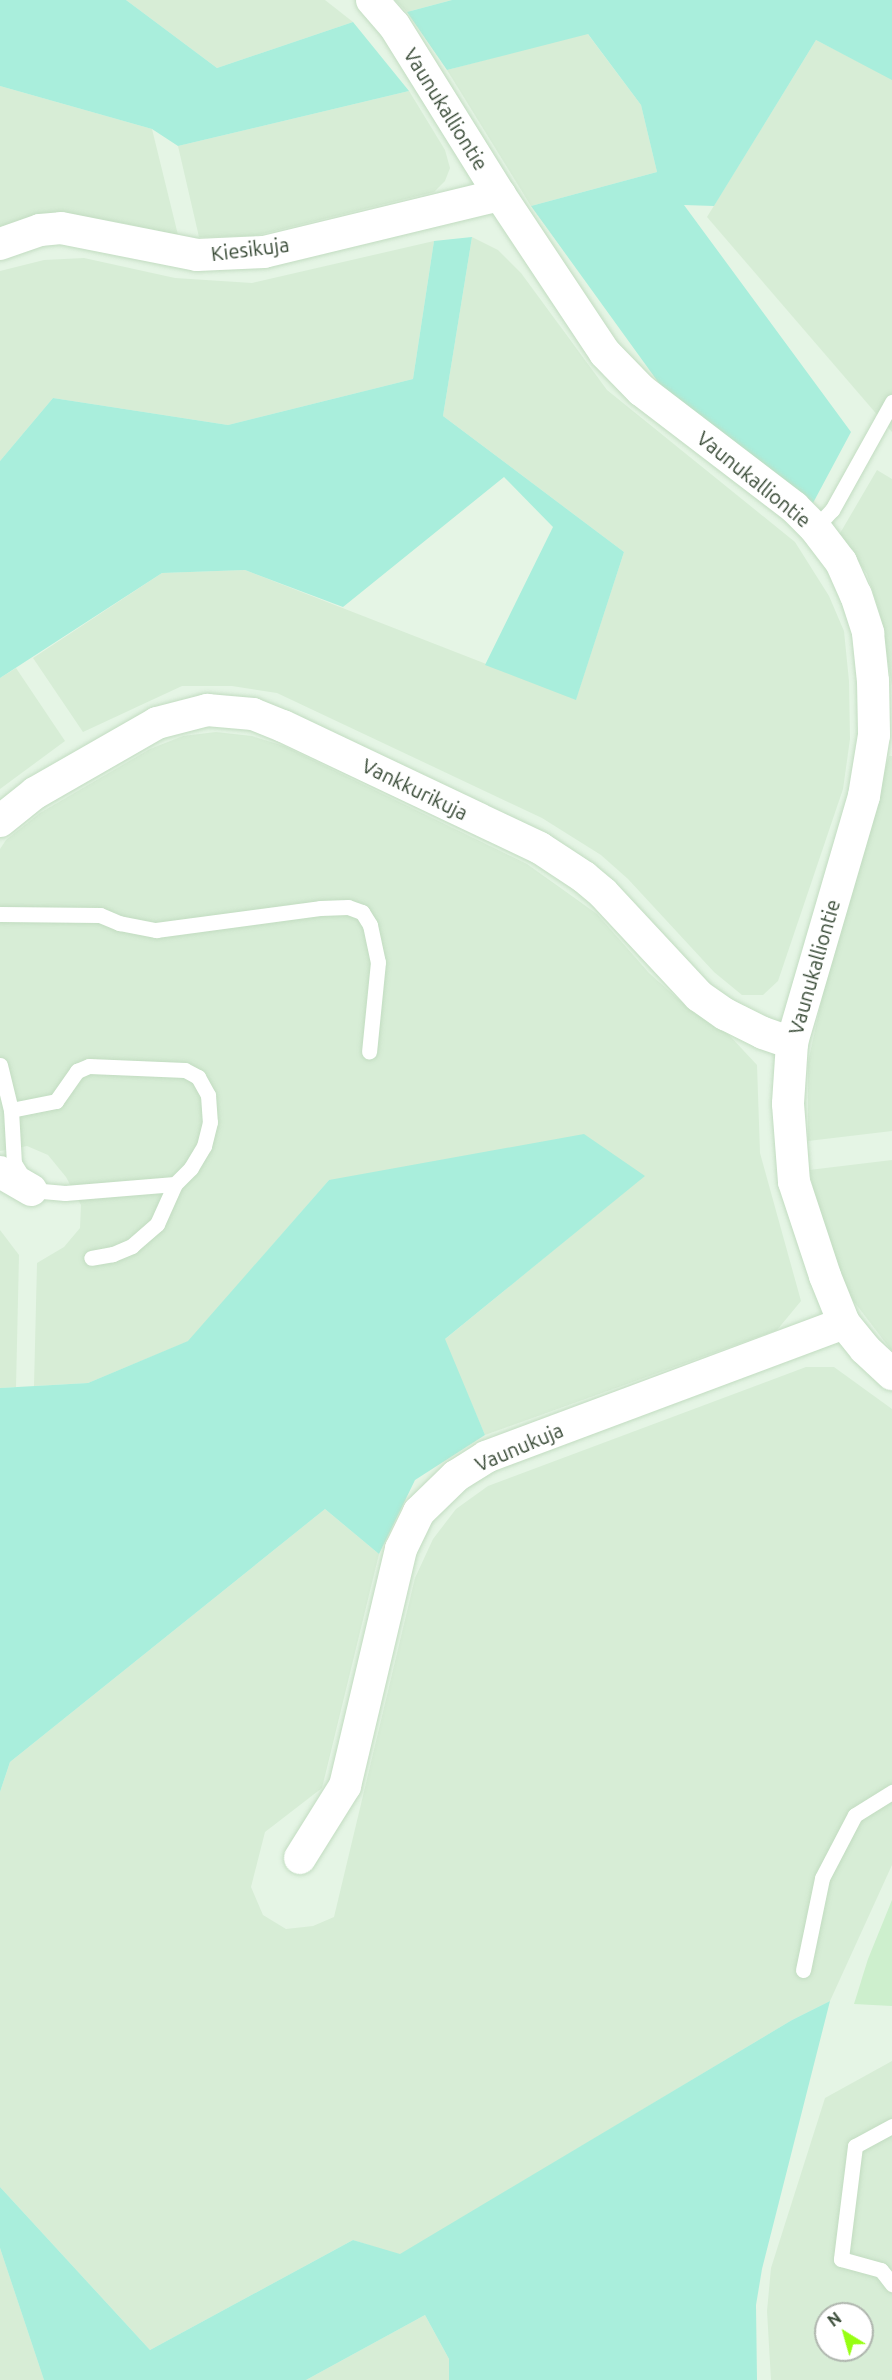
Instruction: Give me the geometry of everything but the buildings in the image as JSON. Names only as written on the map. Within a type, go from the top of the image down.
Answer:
[{"type":"street","name":"Vaunukalliontie","points":[[372,0],[394,25],[500,195],[605,353],[641,390],[794,507],[815,528],[841,562],[856,595],[868,633],[873,681],[874,735],[864,796],[792,1043],[788,1104],[794,1182],[805,1221],[844,1323],[865,1349],[892,1374]]},
{"type":"street","name":"Kiesikuja","points":[[0,244],[40,230],[62,228],[197,255],[264,252],[500,195]]},
{"type":"street","name":"Vankkurikuja","points":[[0,821],[35,793],[157,723],[207,710],[253,714],[283,726],[540,848],[584,877],[603,893],[699,996],[734,1018],[792,1043]]},
{"type":"street","points":[[0,1172],[31,1190]]},
{"type":"street","name":"Vaunukuja","points":[[300,1858],[345,1786],[402,1549],[419,1512],[456,1476],[486,1457],[844,1323]]},
{"type":"lane","points":[[815,528],[832,510],[892,402]]},
{"type":"lane","points":[[0,914],[100,915],[119,923],[156,930],[320,908],[348,907],[362,912],[370,925],[378,962],[369,1052]]},
{"type":"lane","points":[[0,1065],[11,1110],[15,1163],[31,1190],[65,1193],[175,1184]]},
{"type":"lane","points":[[11,1110],[56,1101],[77,1071],[88,1066],[185,1070],[198,1077],[208,1095],[210,1122],[204,1146],[191,1168],[175,1184],[157,1224],[132,1245],[113,1254],[91,1258]]},
{"type":"lane","points":[[803,1970],[822,1878],[855,1815],[892,1792]]},
{"type":"lane","points":[[892,2126],[855,2146],[841,2259],[881,2270],[892,2284]]},
{"type":"shaded area","points":[[0,0],[126,0],[217,68],[353,22],[409,91],[178,146],[152,129],[0,86]]},
{"type":"shaded area","points":[[126,0],[325,0],[353,22],[217,68]]},
{"type":"shaded area","points":[[395,0],[452,0],[407,12]]},
{"type":"shaded area","points":[[452,0],[892,0],[892,80],[816,40],[714,206],[684,205],[851,432],[813,503],[661,386],[531,206],[657,172],[641,105],[588,34],[447,70],[407,12]]},
{"type":"shaded area","points":[[587,33],[641,105],[657,172],[531,206],[447,70]]},
{"type":"shaded area","points":[[816,40],[892,79],[892,432],[707,217]]},
{"type":"shaded area","points":[[0,86],[152,129],[178,235],[117,222],[52,213],[0,230]]},
{"type":"shaded area","points":[[409,91],[445,150],[450,168],[445,181],[434,192],[254,236],[199,237],[178,146]]},
{"type":"shaded area","points":[[472,237],[498,250],[521,273],[607,390],[795,542],[829,596],[844,631],[849,681],[850,739],[843,789],[778,981],[763,995],[742,995],[714,972],[628,879],[601,855],[542,818],[277,693],[232,686],[182,686],[83,732],[33,658],[162,573],[245,570],[576,699],[624,552],[443,416]]},
{"type":"shaded area","points":[[472,237],[443,416],[624,552],[576,700],[485,665],[553,527],[504,477],[343,607],[245,570],[162,573],[0,678],[0,461],[53,398],[228,425],[413,379],[434,241]]},
{"type":"shaded area","points":[[434,241],[413,379],[228,425],[53,398],[0,461],[0,271],[44,260],[84,258],[175,278],[252,283]]},
{"type":"shaded area","points":[[877,470],[892,479],[892,686],[880,614],[867,574],[839,535]]},
{"type":"shaded area","points":[[16,668],[65,741],[0,789],[0,678]]},
{"type":"shaded area","points":[[216,732],[252,736],[284,746],[527,864],[597,914],[649,973],[687,1007],[729,1035],[757,1065],[760,1153],[801,1301],[777,1330],[485,1435],[444,1340],[644,1176],[329,1180],[189,1341],[88,1383],[34,1386],[37,1263],[64,1247],[80,1228],[81,1205],[66,1177],[48,1155],[27,1146],[0,1151],[0,849],[6,840],[40,813],[150,749],[183,736]]},
{"type":"shaded area","points":[[889,756],[892,756],[892,1131],[808,1141],[808,1063],[824,988]]},
{"type":"shaded area","points":[[584,1134],[645,1176],[445,1339],[485,1435],[415,1480],[379,1554],[325,1509],[10,1762],[0,1792],[0,1388],[88,1383],[188,1341],[329,1180]]},
{"type":"shaded area","points":[[892,1160],[892,1351],[845,1290],[822,1227],[809,1170]]},
{"type":"shaded area","points":[[0,1230],[19,1255],[16,1387],[0,1388]]},
{"type":"shaded area","points":[[806,1367],[834,1367],[892,1409],[892,1865],[830,2001],[792,2020],[400,2255],[353,2240],[150,2350],[0,2187],[0,1792],[10,1762],[325,1509],[379,1554],[322,1788],[265,1832],[251,1887],[263,1915],[286,1929],[313,1926],[334,1917],[415,1578],[433,1539],[456,1509],[488,1486]]},
{"type":"shaded area","points":[[892,1900],[892,2006],[854,2004],[868,1959]]},
{"type":"shaded area","points":[[830,2001],[762,2269],[756,2305],[757,2380],[449,2380],[449,2359],[425,2315],[306,2380],[44,2380],[0,2248],[0,2187],[150,2350],[353,2240],[400,2254],[792,2020]]},
{"type":"shaded area","points":[[892,2061],[892,2380],[771,2380],[767,2311],[771,2268],[825,2098]]},
{"type":"shaded area","points":[[0,2248],[44,2380],[0,2380]]},
{"type":"shaded area","points":[[425,2315],[449,2359],[449,2380],[306,2380]]}]
